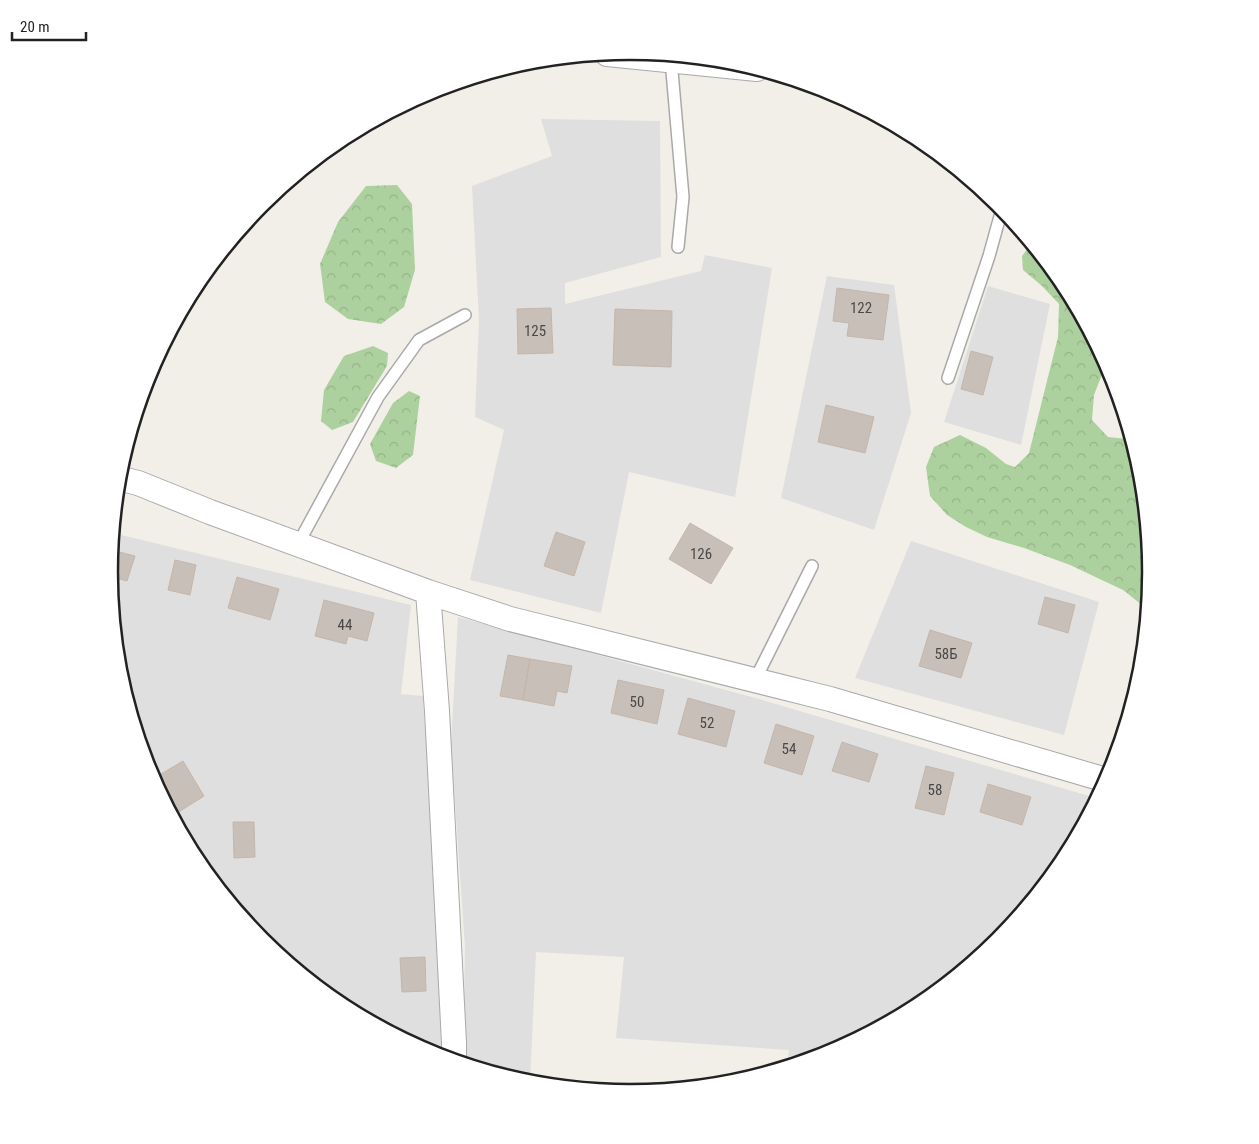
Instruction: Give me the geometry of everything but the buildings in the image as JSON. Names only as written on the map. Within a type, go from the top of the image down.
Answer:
[{"type":"street","points":[[126,480],[428,592],[510,619],[830,699],[1098,778]]},
{"type":"street","points":[[428,592],[437,711],[454,1053]]},
{"type":"lane","points":[[672,62],[683,197],[678,247]]},
{"type":"lane","points":[[948,378],[989,256],[999,218]]},
{"type":"lane","points":[[298,544],[378,397],[419,340],[465,315]]},
{"type":"lane","points":[[755,680],[812,566]]},
{"type":"shaded area","points":[[541,119],[660,121],[661,257],[565,283],[565,304],[701,271],[705,255],[772,268],[735,497],[629,472],[601,613],[470,580],[504,430],[475,417],[479,320],[472,186],[552,156]]},
{"type":"shaded area","points":[[827,276],[894,285],[911,413],[874,530],[781,498]]},
{"type":"shaded area","points":[[988,286],[1050,304],[1021,445],[944,422]]},
{"type":"shaded area","points":[[119,535],[411,605],[401,694],[423,696],[445,1049],[403,1031],[373,1015],[345,998],[292,957],[267,934],[223,884],[186,828],[156,768],[135,705],[127,672],[119,605]]},
{"type":"shaded area","points":[[911,541],[1099,602],[1064,735],[855,678]]},
{"type":"shaded area","points":[[458,617],[759,699],[1090,796],[1073,828],[1036,884],[992,934],[967,957],[914,998],[885,1015],[856,1031],[788,1059],[789,1050],[616,1038],[624,957],[536,952],[530,1074],[497,1067],[463,1056],[465,947],[451,744]]},
{"type":"green space","points":[[397,185],[412,204],[415,270],[404,307],[381,324],[348,319],[325,302],[320,264],[338,222],[366,186]]},
{"type":"green space","points":[[1027,249],[1055,288],[1073,316],[1102,374],[1094,395],[1092,420],[1108,437],[1124,439],[1137,505],[1142,572],[1140,604],[1123,590],[1070,565],[987,537],[966,527],[947,515],[930,496],[926,467],[934,447],[960,435],[986,448],[1006,464],[1015,467],[1029,453],[1058,337],[1059,304],[1023,270],[1022,256]]},
{"type":"green space","points":[[373,346],[388,353],[387,366],[353,422],[332,430],[321,421],[324,390],[344,356]]},
{"type":"green space","points":[[409,391],[420,396],[413,455],[396,468],[376,461],[370,444],[393,403]]}]
